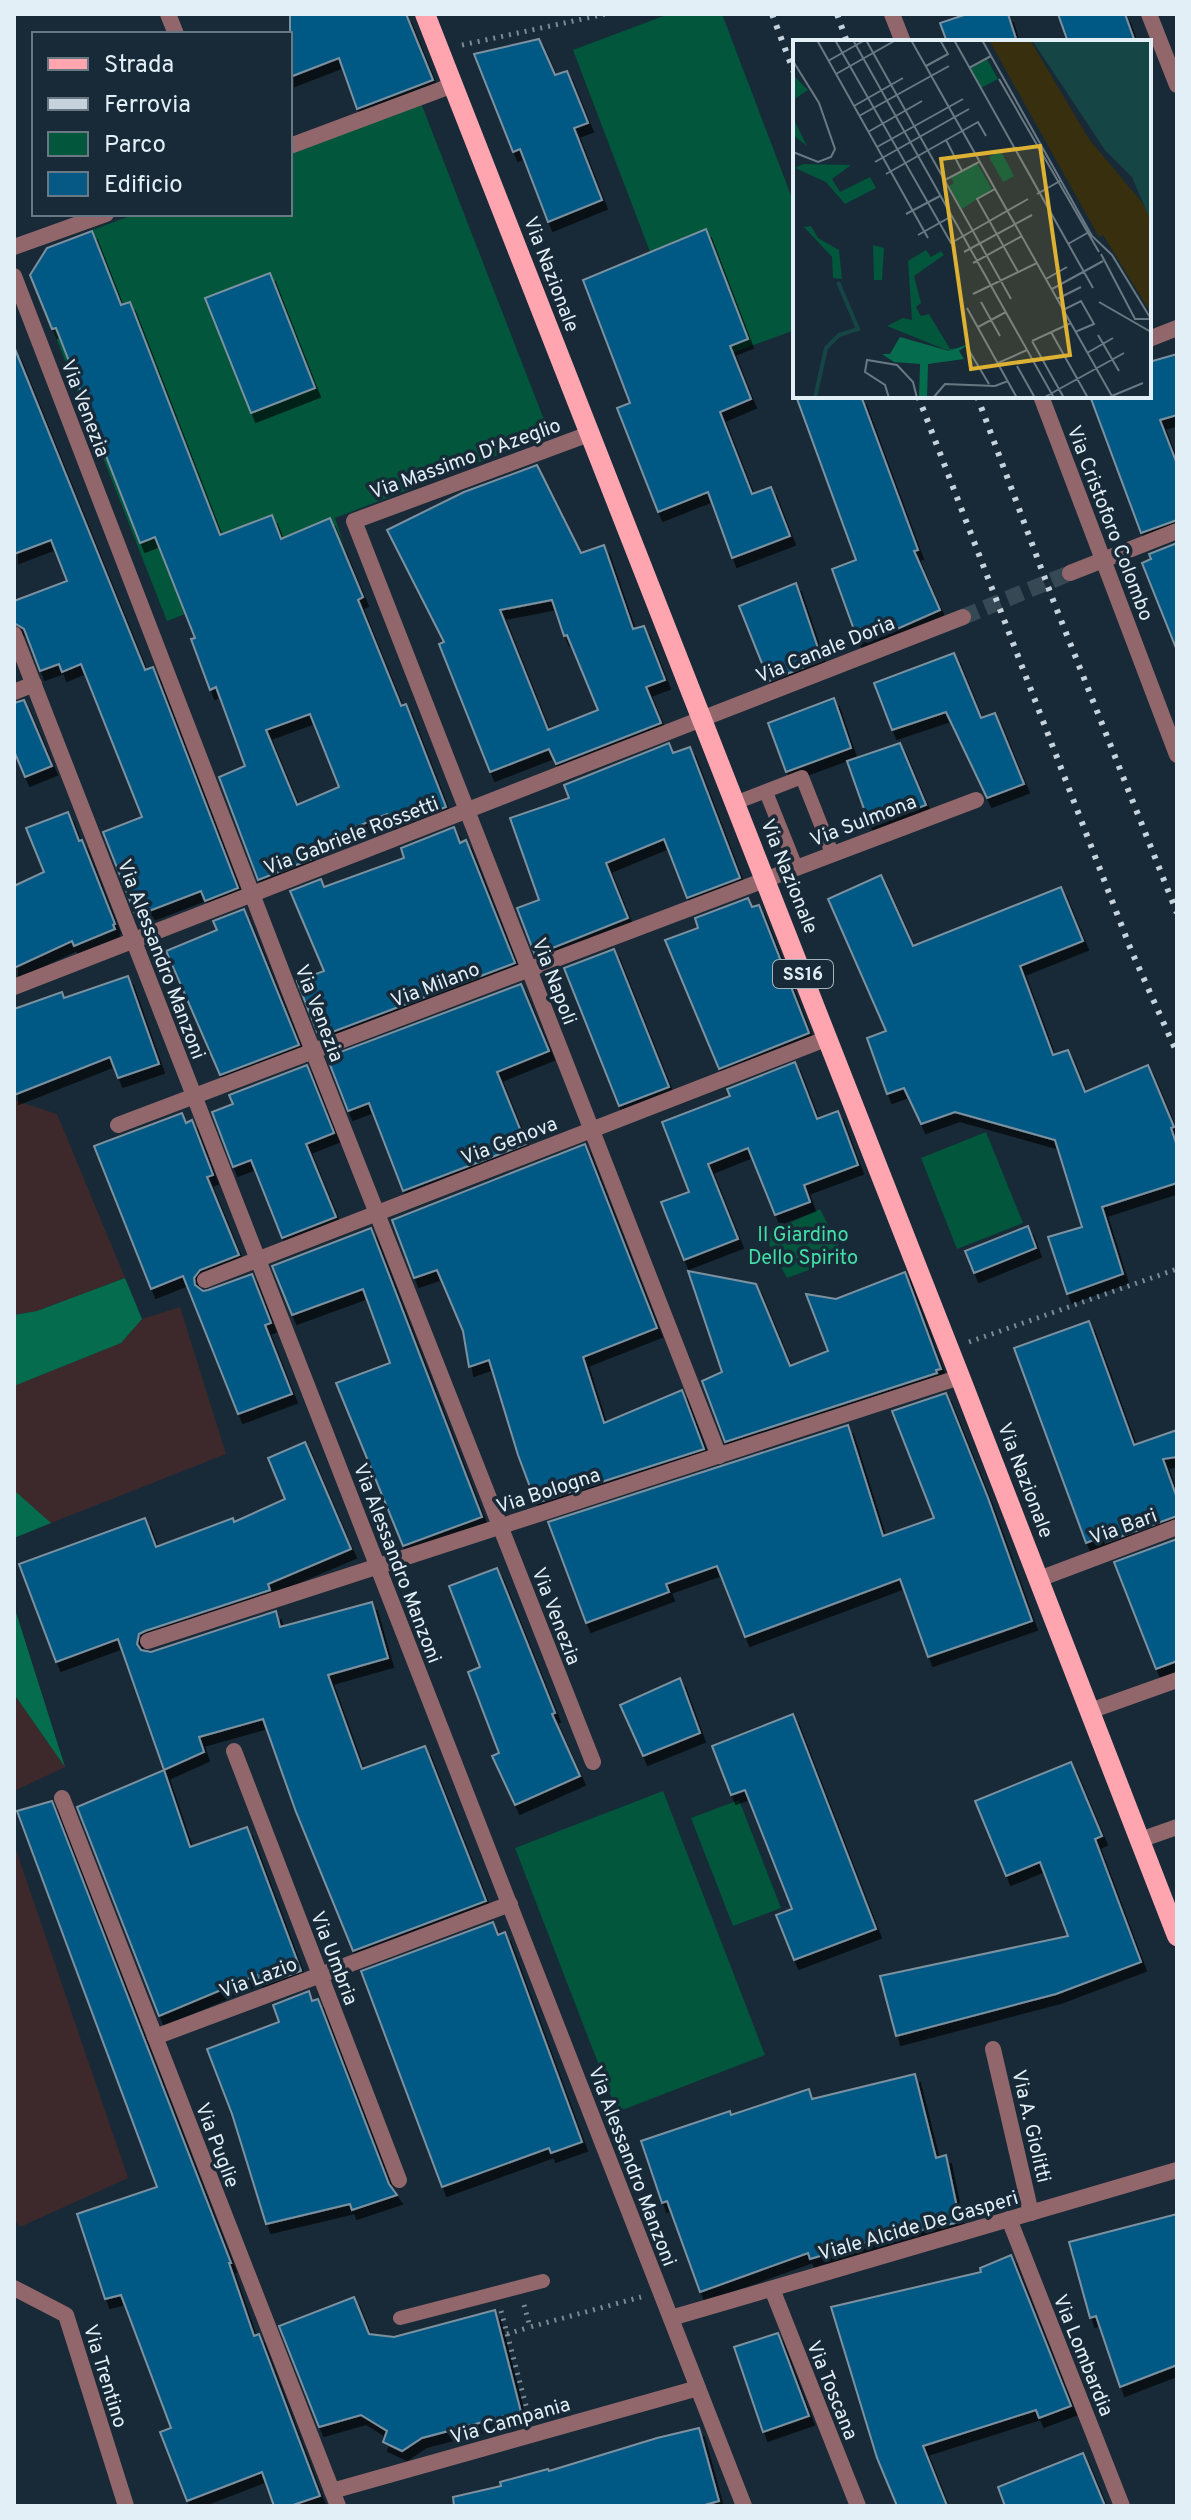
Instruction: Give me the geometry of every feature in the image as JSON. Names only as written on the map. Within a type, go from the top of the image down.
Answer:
[{"type":"main road","name":"Via Nazionale","points":[[425,14],[1177,1936]]},
{"type":"street","points":[[892,14],[902,40]]},
{"type":"street","points":[[1149,14],[1177,85]]},
{"type":"street","points":[[292,145],[453,85]]},
{"type":"street","points":[[14,247],[100,216]]},
{"type":"street","name":"Via Venezia","points":[[14,276],[313,1052],[593,1762]]},
{"type":"street","points":[[1151,338],[1177,328]]},
{"type":"street","name":"Via Cristoforo Colombo","points":[[1042,398],[1176,752]]},
{"type":"street","name":"Via Massimo D'Azeglio","points":[[354,521],[589,434]]},
{"type":"street","name":"Via Napoli","points":[[354,521],[719,1456]]},
{"type":"street","points":[[1070,573],[1177,531]]},
{"type":"street","name":"Via Canale Doria","points":[[702,720],[963,617]]},
{"type":"street","name":"Via Alessandro Manzoni","points":[[14,634],[744,2506]]},
{"type":"street","points":[[14,692],[34,684]]},
{"type":"street","name":"Via Gabriele Rossetti","points":[[14,987],[702,720]]},
{"type":"street","name":"Via Sulmona","points":[[765,879],[976,800]]},
{"type":"street","name":"Via Milano","points":[[118,1125],[765,879]]},
{"type":"street","name":"Via Genova","points":[[205,1280],[828,1038]]},
{"type":"street","name":"Via Bologna","points":[[148,1641],[960,1377]]},
{"type":"street","name":"Via Bari","points":[[1039,1579],[1177,1527]]},
{"type":"street","points":[[1090,1711],[1177,1680]]},
{"type":"street","name":"Via Umbria","points":[[234,1751],[399,2180]]},
{"type":"street","name":"Via Puglie","points":[[62,1798],[335,2498]]},
{"type":"street","points":[[1140,1840],[1177,1827]]},
{"type":"street","name":"Via Lazio","points":[[155,2037],[510,1904]]},
{"type":"street","name":"Via A. Giolitti","points":[[993,2049],[1031,2213]]},
{"type":"street","name":"Viale Alcide De Gasperi","points":[[671,2318],[1177,2170]]},
{"type":"street","name":"Via Lombardia","points":[[1009,2219],[1122,2506]]},
{"type":"street","name":"Via Trentino","points":[[14,2288],[66,2315],[126,2506]]},
{"type":"street","name":"Via Toscana","points":[[772,2289],[858,2506]]},
{"type":"street","name":"Via Campania","points":[[335,2498],[698,2388]]},
{"type":"lane","points":[[735,803],[802,777],[832,853]]},
{"type":"lane","points":[[766,792],[796,867]]},
{"type":"lane","points":[[400,2318],[543,2281]]},
{"type":"path","points":[[439,50],[606,14]]},
{"type":"path","points":[[949,1348],[1177,1269]]},
{"type":"path","points":[[507,2334],[661,2291]]},
{"type":"path","points":[[520,2293],[530,2327]]},
{"type":"path","points":[[499,2303],[528,2416]]},
{"type":"shaded area","points":[[14,1100],[57,1114],[125,1278],[37,1311],[14,1315]]},
{"type":"shaded area","points":[[180,1307],[226,1454],[51,1523],[14,1493],[14,1386],[121,1343],[142,1319]]},
{"type":"shaded area","points":[[14,1694],[65,1767],[14,1791]]},
{"type":"shaded area","points":[[14,1844],[128,2178],[20,2227],[14,2219]]},
{"type":"green space","points":[[669,14],[722,14],[793,201],[793,331],[694,367],[573,50]]},
{"type":"green space","points":[[421,103],[550,435],[335,518],[346,552],[167,621],[53,330],[119,305],[90,231],[130,216],[292,216],[292,153]]},
{"type":"green space","points":[[986,1132],[1023,1223],[957,1249],[921,1158]]},
{"type":"green space","name":"Il Giardino Dello Spirito","points":[[820,1209],[844,1257],[787,1278],[764,1235]]},
{"type":"green space","points":[[125,1278],[142,1319],[121,1343],[14,1386],[14,1315],[37,1311]]},
{"type":"green space","points":[[16,1492],[51,1523],[14,1538]]},
{"type":"green space","points":[[14,1606],[65,1767],[14,1694]]},
{"type":"green space","points":[[663,1791],[765,2055],[617,2112],[515,1848]]},
{"type":"green space","points":[[739,1800],[781,1908],[733,1926],[691,1818]]},
{"type":"building","points":[[290,14],[406,14],[433,80],[357,109],[339,58],[292,76]]},
{"type":"building","points":[[967,14],[1008,14],[1016,40],[946,40],[940,23]]},
{"type":"building","points":[[1058,14],[1125,14],[1134,40],[1067,40]]},
{"type":"building","points":[[539,39],[555,75],[567,71],[588,123],[574,128],[602,200],[548,222],[520,149],[513,152],[474,54]]},
{"type":"building","points":[[706,229],[748,339],[730,346],[751,399],[720,412],[752,494],[771,487],[790,536],[732,558],[708,492],[658,512],[617,408],[630,403],[583,280]]},
{"type":"building","points":[[92,231],[121,305],[130,302],[220,535],[272,515],[281,539],[330,518],[363,597],[358,600],[401,706],[406,704],[446,807],[392,828],[387,814],[308,847],[312,859],[258,880],[219,777],[245,766],[216,687],[210,690],[191,639],[195,638],[155,537],[140,543],[56,328],[52,329],[30,275],[47,248]],"holes":[[[310,714],[339,787],[297,805],[266,730]]]},
{"type":"building","points":[[270,273],[315,388],[251,413],[205,298]]},
{"type":"building","points":[[15,349],[145,670],[153,667],[238,888],[205,901],[201,891],[136,916],[103,832],[142,817],[81,664],[62,672],[59,664],[40,671],[24,629],[14,623],[14,601],[67,581],[51,540],[14,554]]},
{"type":"building","points":[[1177,354],[1177,415],[1160,420],[1177,464],[1177,520],[1141,533],[1091,398],[1151,398],[1151,361]]},
{"type":"building","points":[[797,398],[862,398],[918,550],[914,551],[940,610],[897,629],[894,623],[857,638],[832,569],[856,560]]},
{"type":"building","points":[[537,465],[581,553],[604,545],[633,629],[644,626],[665,680],[646,687],[661,723],[556,764],[549,749],[490,772],[439,644],[444,642],[387,530],[464,492]],"holes":[[[552,600],[564,636],[567,635],[598,710],[548,730],[500,610]]]},
{"type":"building","points":[[1177,543],[1176,648],[1142,563],[1151,559],[1149,554]]},
{"type":"building","points":[[796,583],[822,660],[769,681],[739,606]]},
{"type":"building","points":[[954,653],[981,718],[995,713],[1024,784],[987,798],[946,712],[892,730],[874,683]]},
{"type":"building","points":[[834,698],[851,748],[786,772],[768,723]]},
{"type":"building","points":[[24,700],[52,766],[25,777],[14,751],[14,703]]},
{"type":"building","points":[[669,743],[673,753],[690,747],[740,878],[687,898],[664,839],[606,863],[628,918],[535,955],[517,908],[539,900],[510,818],[569,798],[564,785]]},
{"type":"building","points":[[900,743],[926,805],[870,826],[847,761]]},
{"type":"building","points":[[68,812],[79,841],[82,840],[115,929],[74,946],[72,941],[14,968],[14,886],[44,872],[26,828]]},
{"type":"building","points":[[454,827],[460,843],[466,840],[515,963],[319,1037],[297,981],[324,971],[290,891],[321,879],[324,887],[404,858],[401,848]]},
{"type":"building","points":[[881,875],[913,946],[1061,887],[1083,941],[1020,966],[1053,1055],[1068,1050],[1085,1092],[1148,1065],[1174,1127],[1171,1128],[1177,1146],[1177,1183],[1102,1207],[1123,1274],[1067,1294],[1048,1237],[1082,1227],[1055,1140],[955,1112],[921,1124],[904,1088],[887,1094],[867,1038],[886,1031],[828,899]]},
{"type":"building","points":[[748,898],[752,907],[759,905],[809,1033],[719,1069],[665,940],[698,928],[695,918]]},
{"type":"building","points":[[244,909],[299,1045],[220,1075],[166,951],[217,930],[213,921]]},
{"type":"building","points":[[614,949],[669,1087],[619,1106],[564,968]]},
{"type":"building","points":[[128,976],[159,1064],[118,1078],[110,1057],[14,1095],[14,1009],[62,992],[64,998]]},
{"type":"building","points":[[521,984],[549,1051],[497,1072],[526,1144],[403,1191],[369,1103],[348,1111],[327,1057]]},
{"type":"building","points":[[795,1062],[817,1119],[838,1111],[858,1165],[804,1185],[810,1202],[775,1215],[748,1148],[708,1164],[738,1239],[684,1260],[661,1202],[689,1192],[662,1122],[730,1096],[727,1089]]},
{"type":"building","points":[[307,1065],[334,1133],[306,1144],[336,1217],[282,1238],[251,1160],[233,1167],[212,1112],[233,1104],[229,1095]]},
{"type":"building","points":[[182,1113],[186,1123],[192,1120],[213,1175],[207,1177],[239,1255],[200,1270],[194,1278],[195,1285],[203,1291],[252,1274],[271,1323],[265,1325],[292,1394],[238,1414],[183,1276],[151,1289],[94,1146]]},
{"type":"building","points":[[585,1144],[657,1328],[583,1357],[604,1423],[682,1390],[704,1449],[536,1503],[489,1360],[469,1367],[463,1331],[437,1270],[414,1278],[392,1220]]},
{"type":"building","points":[[1028,1226],[1036,1248],[974,1273],[965,1251]]},
{"type":"building","points":[[371,1228],[482,1517],[403,1546],[336,1383],[390,1363],[363,1289],[292,1315],[272,1266]]},
{"type":"building","points":[[688,1271],[756,1284],[790,1366],[828,1351],[806,1294],[836,1299],[905,1272],[941,1369],[936,1370],[937,1373],[725,1442],[702,1381],[722,1372]]},
{"type":"building","points":[[1089,1321],[1134,1445],[1177,1430],[1177,1457],[1163,1459],[1177,1498],[1177,1516],[1106,1542],[1104,1536],[1086,1543],[1014,1348]]},
{"type":"building","points":[[946,1393],[1032,1621],[928,1657],[900,1579],[745,1637],[717,1566],[666,1584],[669,1592],[586,1623],[548,1522],[848,1425],[883,1536],[934,1518],[892,1411]]},
{"type":"building","points":[[305,1442],[351,1549],[268,1584],[270,1590],[145,1631],[139,1634],[137,1644],[141,1650],[151,1652],[276,1611],[280,1627],[372,1602],[388,1658],[328,1675],[362,1769],[425,1746],[486,1901],[353,1951],[296,1812],[263,1719],[199,1737],[204,1752],[164,1770],[118,1639],[56,1662],[19,1564],[145,1518],[156,1547],[233,1518],[234,1522],[285,1499],[268,1458]]},
{"type":"building","points":[[1177,1539],[1177,1661],[1156,1669],[1114,1562]]},
{"type":"building","points":[[497,1568],[555,1713],[552,1714],[580,1776],[515,1805],[492,1756],[499,1753],[468,1672],[480,1667],[449,1586]]},
{"type":"building","points":[[680,1678],[700,1733],[643,1756],[620,1705]]},
{"type":"building","points":[[793,1714],[876,1929],[794,1960],[776,1915],[792,1909],[745,1790],[731,1795],[712,1746]]},
{"type":"building","points":[[1071,1762],[1102,1836],[1095,1839],[1141,1962],[1056,1994],[896,2036],[880,1976],[1068,1936],[1040,1862],[1006,1876],[975,1801]]},
{"type":"building","points":[[164,1770],[190,1847],[247,1827],[301,1971],[265,1984],[263,1978],[259,1980],[257,1975],[159,2016],[77,1807]]},
{"type":"building","points":[[52,1801],[231,2263],[254,2336],[259,2334],[320,2496],[290,2506],[274,2506],[262,2472],[187,2501],[160,2432],[171,2428],[121,2295],[105,2299],[77,2214],[157,2187],[17,1811]]},
{"type":"building","points":[[493,1922],[498,1935],[505,1932],[582,2142],[551,2153],[549,2148],[442,2187],[361,1971]]},
{"type":"building","points":[[309,1991],[312,2001],[318,1999],[389,2184],[397,2195],[352,2210],[350,2204],[266,2224],[232,2114],[207,2049],[279,2022],[273,2005]]},
{"type":"building","points":[[915,2074],[936,2158],[946,2155],[960,2222],[871,2241],[810,2259],[808,2253],[700,2292],[667,2201],[662,2203],[641,2141],[809,2089],[812,2099]]},
{"type":"building","points":[[1177,2214],[1177,2365],[1120,2387],[1096,2316],[1090,2318],[1069,2242]]},
{"type":"building","points":[[1011,2255],[1071,2406],[1039,2418],[1036,2410],[923,2446],[947,2506],[897,2506],[877,2458],[831,2307],[981,2272],[980,2268]]},
{"type":"building","points":[[354,2297],[369,2334],[394,2337],[495,2310],[521,2412],[422,2438],[402,2451],[383,2442],[387,2431],[361,2415],[319,2427],[279,2326]]},
{"type":"building","points":[[778,2333],[809,2416],[763,2432],[734,2347]]},
{"type":"building","points":[[699,2428],[719,2501],[701,2506],[454,2506],[453,2497],[501,2486],[500,2482]]},
{"type":"building","points":[[1083,2453],[1105,2506],[1005,2506],[998,2487]]},
{"type":"tunnel","points":[[963,617],[1070,573]]},
{"type":"railway","points":[[772,14],[793,70]]},
{"type":"railway","points":[[837,14],[846,40]]},
{"type":"railway","points":[[919,398],[1131,950],[1177,1053]]},
{"type":"railway","points":[[978,398],[1053,600],[1177,913]]}]
